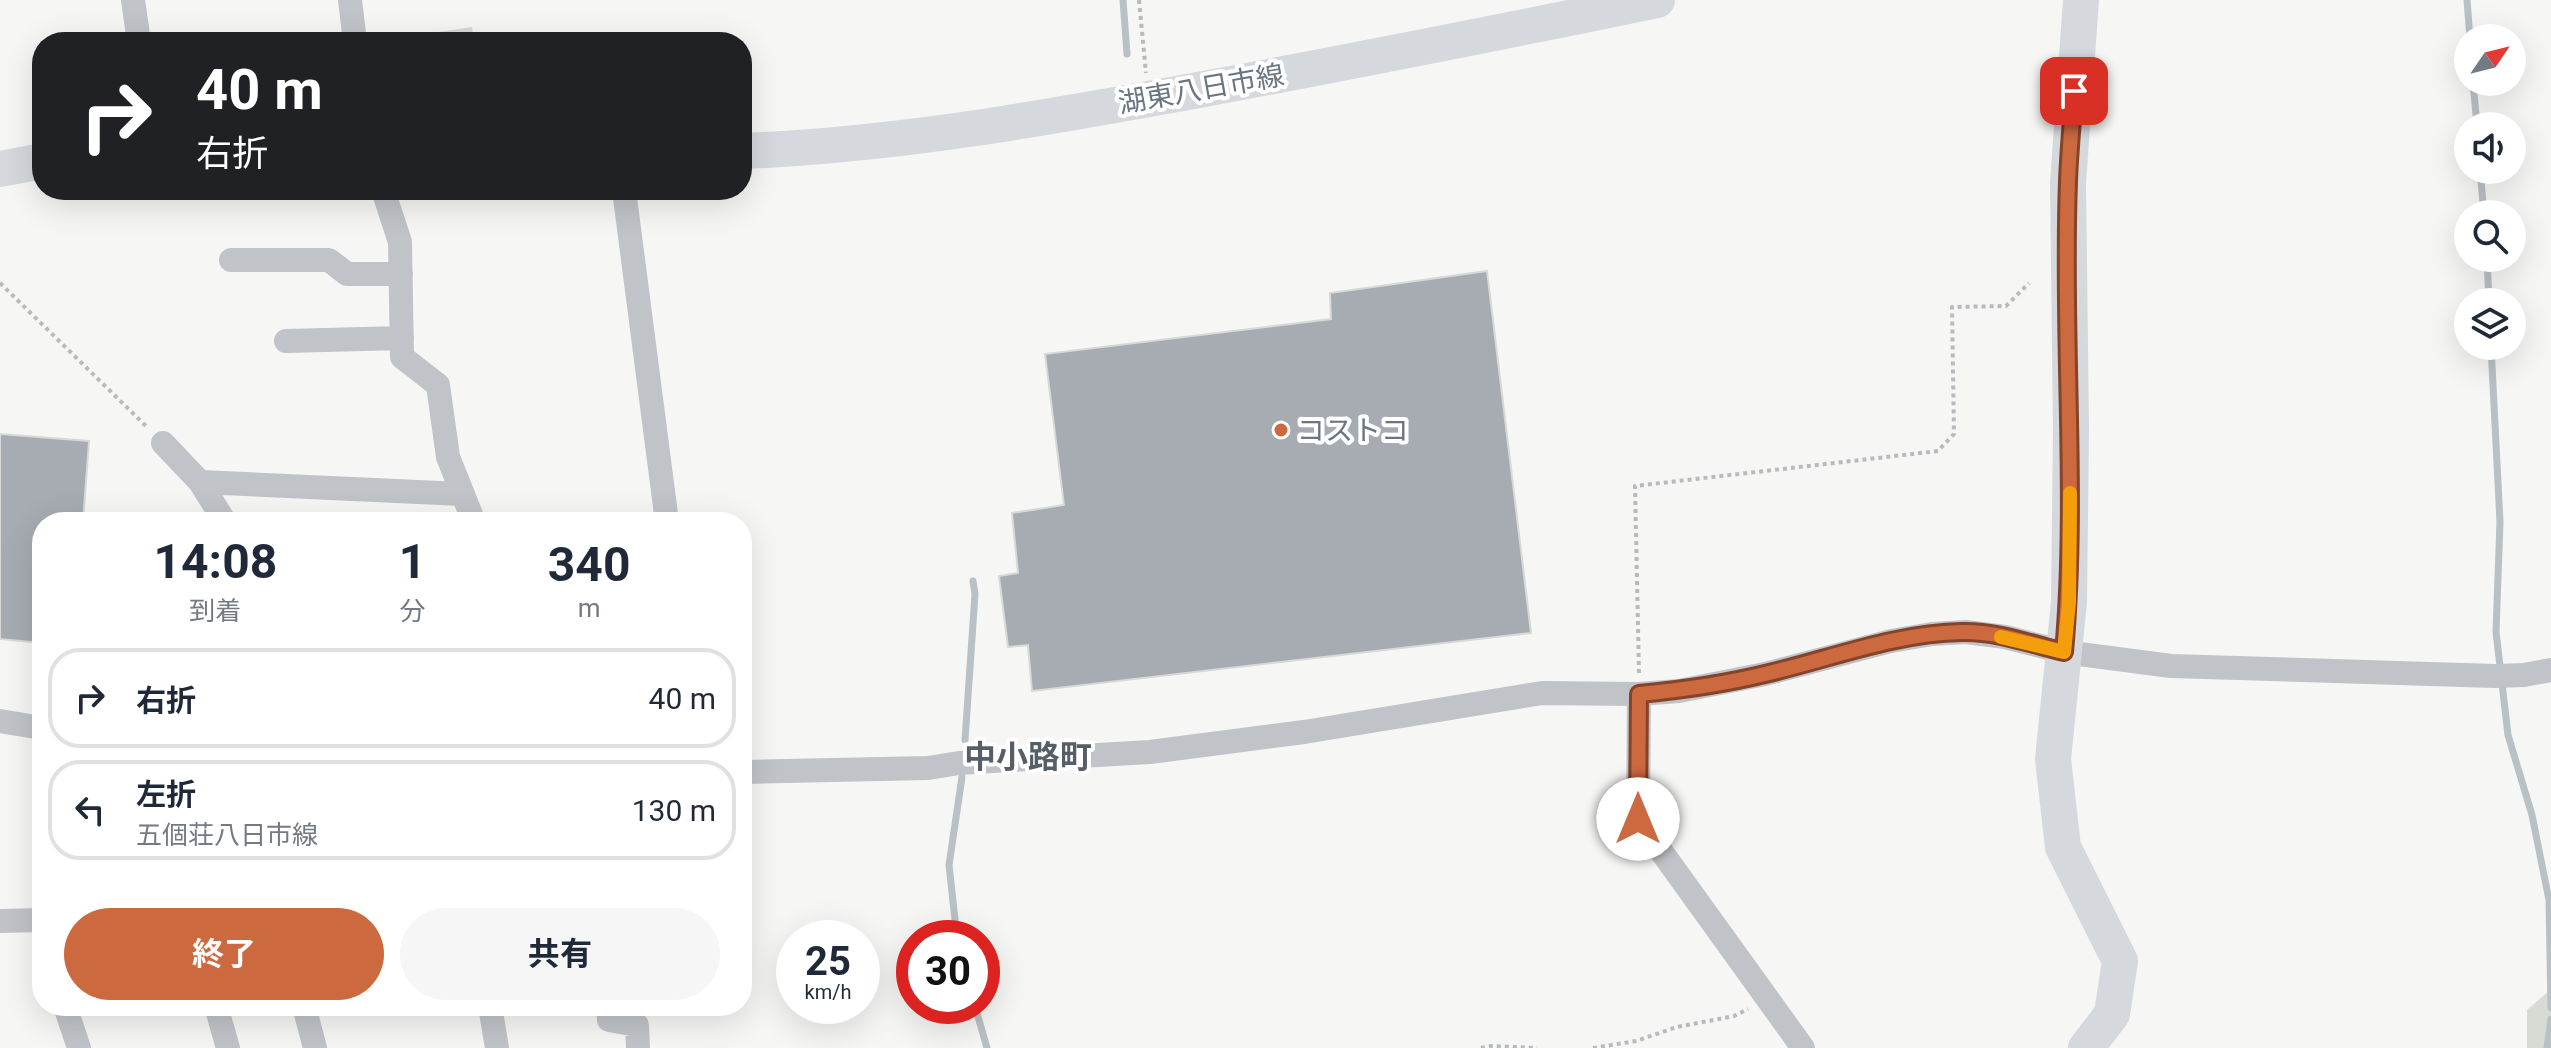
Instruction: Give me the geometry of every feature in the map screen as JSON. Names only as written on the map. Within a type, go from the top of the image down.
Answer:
[{"type":"main road","name":"湖東八日市線","points":[[752,151],[818,148],[949,134],[1148,99],[1657,0]]},
{"type":"main road","points":[[2081,0],[2068,183],[2069,602],[2053,759],[2063,847],[2120,961],[2112,1014],[2086,1048]]},
{"type":"main road","points":[[0,169],[32,163]]},
{"type":"street","points":[[133,0],[138,32]]},
{"type":"street","points":[[350,0],[354,32]]},
{"type":"street","points":[[386,200],[400,242],[402,357],[438,385],[448,457],[470,512]]},
{"type":"street","points":[[625,200],[666,512]]},
{"type":"street","points":[[231,260],[329,260],[347,274],[401,274]]},
{"type":"street","points":[[286,341],[402,338]]},
{"type":"street","points":[[163,443],[200,482],[219,512]]},
{"type":"street","points":[[200,482],[462,494]]},
{"type":"street","points":[[752,772],[928,768],[959,763],[1150,752],[1304,732],[1542,693],[1639,684],[1719,684],[1891,641],[1966,632],[2005,637],[2064,652],[2171,666],[2495,676],[2550,674]]},
{"type":"street","points":[[1639,684],[1638,819],[1803,1048]]},
{"type":"street","points":[[0,721],[32,726]]},
{"type":"street","points":[[0,921],[32,925]]},
{"type":"street","points":[[68,1016],[79,1048]]},
{"type":"street","points":[[219,1016],[228,1048]]},
{"type":"street","points":[[307,1016],[315,1048]]},
{"type":"street","points":[[492,1016],[497,1048]]},
{"type":"street","points":[[609,1016],[609,1020],[637,1025],[638,1048]]},
{"type":"path","points":[[1139,0],[1148,99]]},
{"type":"path","points":[[0,283],[163,443]]},
{"type":"path","points":[[1639,684],[1635,486],[1938,451],[1954,434],[1952,307],[2006,306],[2029,283]]},
{"type":"path","points":[[1593,1048],[1636,1041],[1677,1027],[1734,1016],[1768,999]]},
{"type":"path","points":[[1481,1048],[1537,1048]]},
{"type":"shaded area","points":[[472,27],[473,32],[439,32]]},
{"type":"shaded area","points":[[2551,989],[2551,1048],[2527,1048],[2527,1010]]},
{"type":"building","name":"コストコ","points":[[1487,271],[1531,633],[1032,691],[1028,645],[1008,647],[999,576],[1018,573],[1012,513],[1064,505],[1045,354],[1331,319],[1330,293]]},
{"type":"building","points":[[0,434],[89,441],[84,512],[32,512],[32,642],[0,639]]},
{"type":"waterway","points":[[1123,0],[1127,54]]},
{"type":"waterway","points":[[2467,0],[2469,24]]},
{"type":"waterway","points":[[2474,96],[2476,112]]},
{"type":"waterway","points":[[2481,184],[2483,200]]},
{"type":"waterway","points":[[2488,272],[2488,288]]},
{"type":"waterway","points":[[2492,360],[2500,522],[2496,632],[2508,735],[2532,815],[2549,900],[2551,1008]]},
{"type":"waterway","points":[[965,740],[975,594],[973,581]]},
{"type":"waterway","points":[[955,920],[949,865],[962,777]]},
{"type":"waterway","points":[[2547,1048],[2551,1019]]},
{"type":"waterway","points":[[980,1024],[987,1048]]},
{"type":"slow traffic","points":[[2001,637],[2064,652],[2069,602],[2070,493]]},
{"type":"place","name":"コストコ","points":[[1281,430]]},
{"type":"district","name":"中小路町","points":[[1028,757]]},
{"type":"route","points":[[1638,819],[1639,694],[1719,684],[1891,641],[1932,634],[1966,632],[2005,637],[2064,652],[2069,602],[2071,428],[2068,183],[2074,91]]}]
